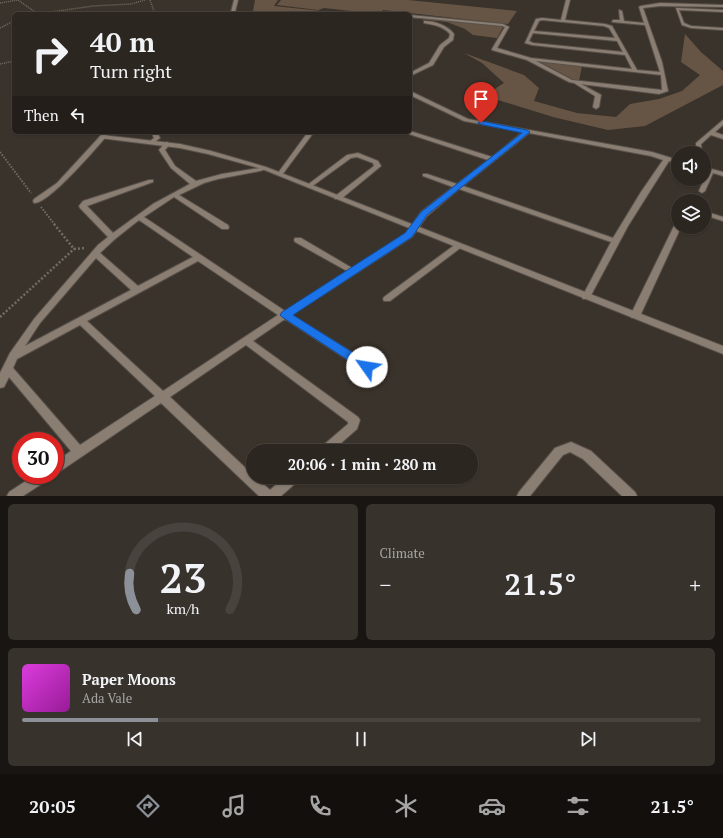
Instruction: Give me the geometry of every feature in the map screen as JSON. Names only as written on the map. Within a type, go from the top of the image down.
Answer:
[{"type":"street","points":[[233,12],[236,0]]},
{"type":"street","points":[[563,21],[568,0]]},
{"type":"street","points":[[571,81],[658,92],[665,91],[663,74],[641,7],[651,4],[706,7],[723,6]]},
{"type":"street","points":[[620,11],[622,22]]},
{"type":"street","points":[[412,16],[503,25],[507,27],[494,49],[529,58],[663,74]]},
{"type":"street","points":[[625,54],[532,44],[527,42],[537,20],[542,19],[611,27],[635,70]]},
{"type":"street","points":[[412,21],[435,24],[444,27],[452,34],[451,39],[442,46],[431,64],[412,74]]},
{"type":"street","points":[[613,21],[646,24]]},
{"type":"street","points":[[532,32],[618,40]]},
{"type":"street","points":[[529,58],[598,95],[596,107]]},
{"type":"street","points":[[412,94],[466,120],[652,154],[671,160]]},
{"type":"street","points":[[698,146],[723,122]]},
{"type":"street","points":[[64,462],[285,315],[409,235],[424,214],[527,132]]},
{"type":"street","points":[[710,133],[723,137]]},
{"type":"street","points":[[152,142],[157,138],[155,134]]},
{"type":"street","points":[[280,174],[310,134]]},
{"type":"street","points":[[412,134],[492,159]]},
{"type":"street","points":[[37,201],[58,184],[104,135],[209,152],[280,174],[586,297],[723,350]]},
{"type":"street","points":[[167,144],[162,150],[173,167],[195,184]]},
{"type":"street","points":[[309,186],[349,156],[358,155],[376,162],[378,166],[338,197]]},
{"type":"street","points":[[586,297],[614,241],[634,210],[642,194],[667,159]]},
{"type":"street","points":[[0,384],[13,356],[37,321],[98,250],[112,237],[154,206],[195,184],[216,177],[251,172],[264,168]]},
{"type":"street","points":[[711,170],[723,174]]},
{"type":"street","points":[[425,175],[614,241]]},
{"type":"street","points":[[112,237],[83,206],[86,203],[151,181]]},
{"type":"street","points":[[702,191],[703,186]]},
{"type":"street","points":[[175,195],[226,227]]},
{"type":"street","points":[[711,215],[723,219]]},
{"type":"street","points":[[139,218],[285,315],[367,367]]},
{"type":"street","points":[[635,316],[674,234]]},
{"type":"street","points":[[298,240],[352,271]]},
{"type":"street","points":[[387,299],[459,246]]},
{"type":"street","points":[[98,250],[137,290]]},
{"type":"street","points":[[13,356],[199,257]]},
{"type":"street","points":[[81,320],[267,496]]},
{"type":"street","points":[[247,341],[354,420],[353,426],[332,444]]},
{"type":"street","points":[[8,369],[79,452]]},
{"type":"street","points":[[523,496],[560,451],[571,447],[587,455],[630,496]]},
{"type":"street","points":[[13,496],[31,484]]},
{"type":"street","points":[[272,496],[286,484]]},
{"type":"lane","points":[[723,11],[677,9],[683,24],[691,27],[723,29]]},
{"type":"path","points":[[0,3],[18,0],[35,12]]},
{"type":"path","points":[[52,12],[93,6],[131,4],[145,0]]},
{"type":"path","points":[[150,0],[154,12]]},
{"type":"path","points":[[0,28],[12,22]]},
{"type":"path","points":[[0,64],[12,61]]},
{"type":"path","points":[[0,152],[74,250]]},
{"type":"path","points":[[0,317],[41,278],[74,250],[98,250]]},
{"type":"shaded area","points":[[255,0],[278,0],[274,6],[331,12],[256,12],[253,11]]},
{"type":"shaded area","points":[[281,0],[408,0],[517,11],[508,24],[412,13],[412,12],[383,10],[381,12],[361,12],[324,8],[318,10],[277,5]]},
{"type":"shaded area","points":[[412,17],[503,27],[497,38],[473,35],[465,29],[447,22]]},
{"type":"shaded area","points":[[685,34],[701,52],[723,71],[723,85],[645,126],[608,130],[553,117],[498,100],[490,92],[504,83],[482,63],[464,53],[524,75],[539,88],[534,101],[577,113],[616,117],[630,104],[659,99],[682,91],[700,75],[681,62]]},
{"type":"shaded area","points":[[540,62],[582,66],[579,81],[574,80]]},
{"type":"route","points":[[367,367],[285,315],[409,235],[424,214],[527,132],[481,123]]}]
